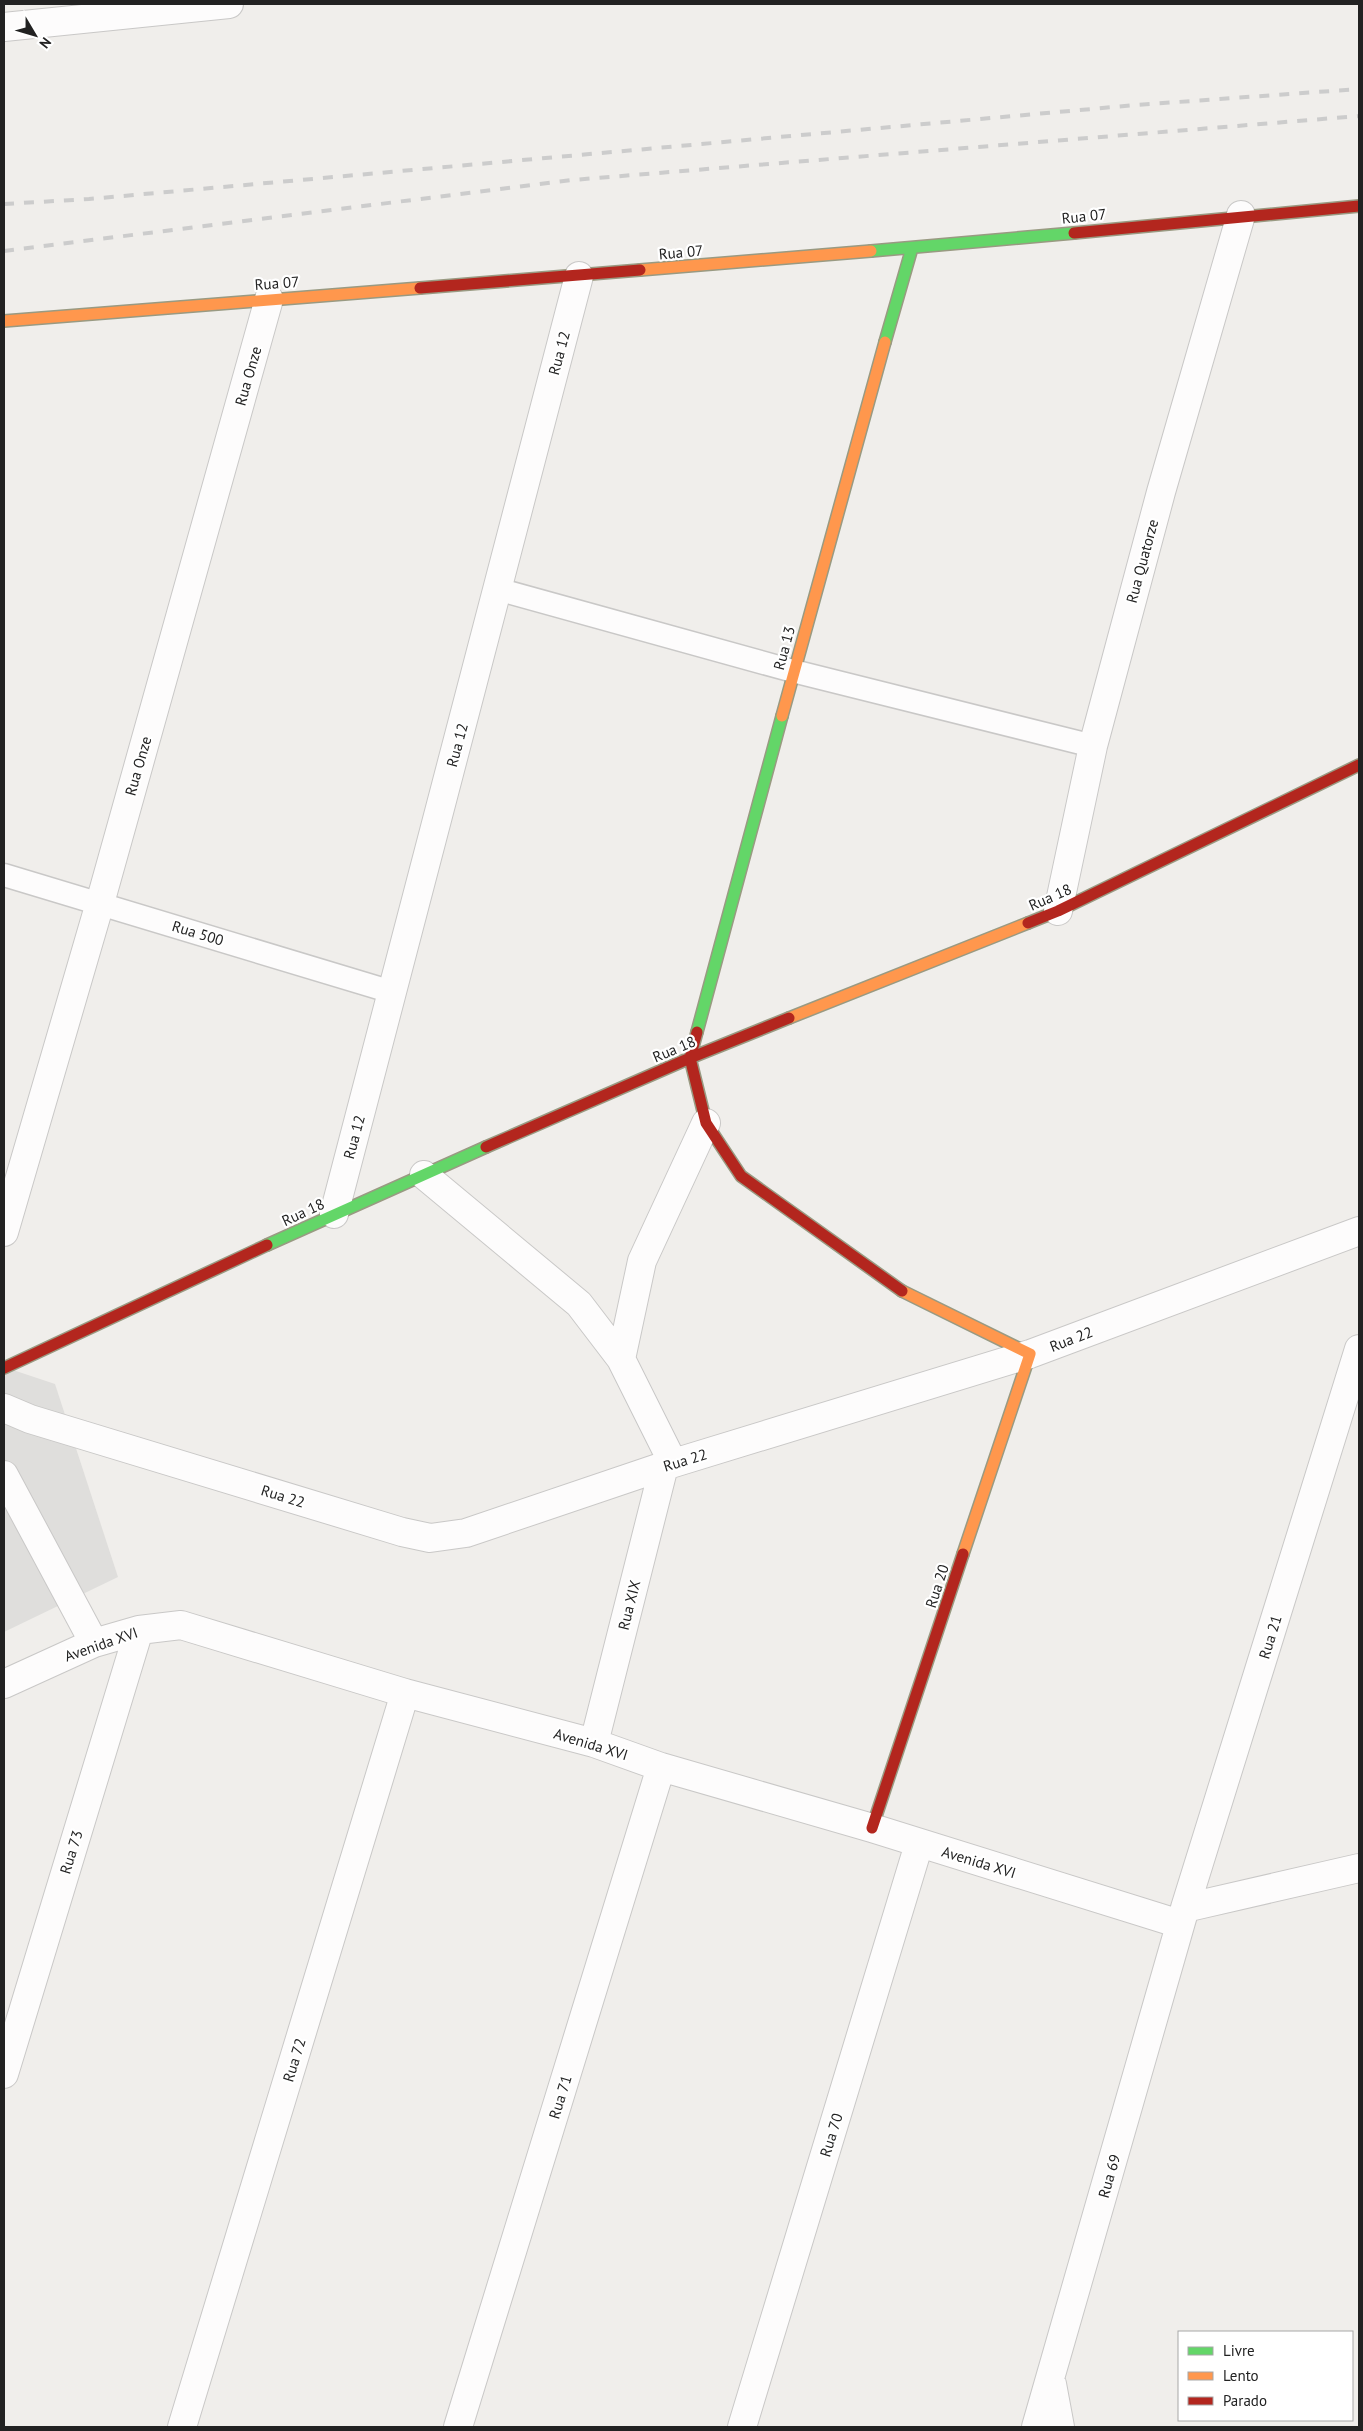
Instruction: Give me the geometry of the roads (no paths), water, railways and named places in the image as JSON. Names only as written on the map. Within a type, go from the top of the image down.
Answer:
[{"type":"street","points":[[4,26],[229,4]]},
{"type":"street","name":"Rua 07","points":[[4,321],[912,248],[1242,215],[1359,206]]},
{"type":"street","name":"Rua Quatorze","points":[[1058,911],[1093,746],[1161,492],[1242,215]]},
{"type":"street","name":"Rua 13","points":[[690,1058],[848,469],[912,248]]},
{"type":"street","name":"Rua 12","points":[[334,1214],[579,276]]},
{"type":"street","name":"Rua Onze","points":[[4,1232],[100,903],[269,299]]},
{"type":"street","name":"Rua 18","points":[[4,1368],[334,1214],[690,1058],[1058,911],[1359,765]]},
{"type":"street","points":[[690,1058],[706,1123],[741,1176],[903,1292],[1030,1354]]},
{"type":"street","points":[[621,1360],[642,1262],[706,1123]]},
{"type":"street","points":[[424,1175],[579,1304],[621,1360],[668,1464]]},
{"type":"street","name":"Rua 22","points":[[4,1408],[30,1419],[402,1532],[430,1538],[466,1533],[668,1464],[1030,1354],[1359,1231]]},
{"type":"street","name":"Rua 21","points":[[1183,1916],[1359,1349]]},
{"type":"street","name":"Rua 20","points":[[872,1828],[1030,1354]]},
{"type":"street","name":"Rua XIX","points":[[594,1743],[668,1464]]},
{"type":"street","points":[[4,1475],[94,1643]]},
{"type":"street","name":"Avenida XVI","points":[[4,1684],[94,1643],[139,1630],[181,1625],[405,1693],[594,1743],[661,1767],[872,1828],[919,1844],[1183,1916],[1359,1868]]},
{"type":"street","name":"Rua 73","points":[[4,2074],[139,1630]]},
{"type":"street","name":"Rua 72","points":[[182,2427],[405,1693]]},
{"type":"street","name":"Rua 71","points":[[458,2427],[661,1767]]},
{"type":"street","name":"Rua 70","points":[[742,2427],[919,1844]]},
{"type":"street","name":"Rua 69","points":[[1036,2427],[1183,1916]]},
{"type":"street","points":[[1051,2380],[1060,2427]]},
{"type":"lane","points":[[497,589],[793,671],[1093,746]]},
{"type":"lane","name":"Rua 500","points":[[4,875],[392,992]]},
{"type":"railway","points":[[4,204],[89,199],[1136,105],[1359,89]]},
{"type":"railway","points":[[4,251],[572,180],[1359,116]]}]
